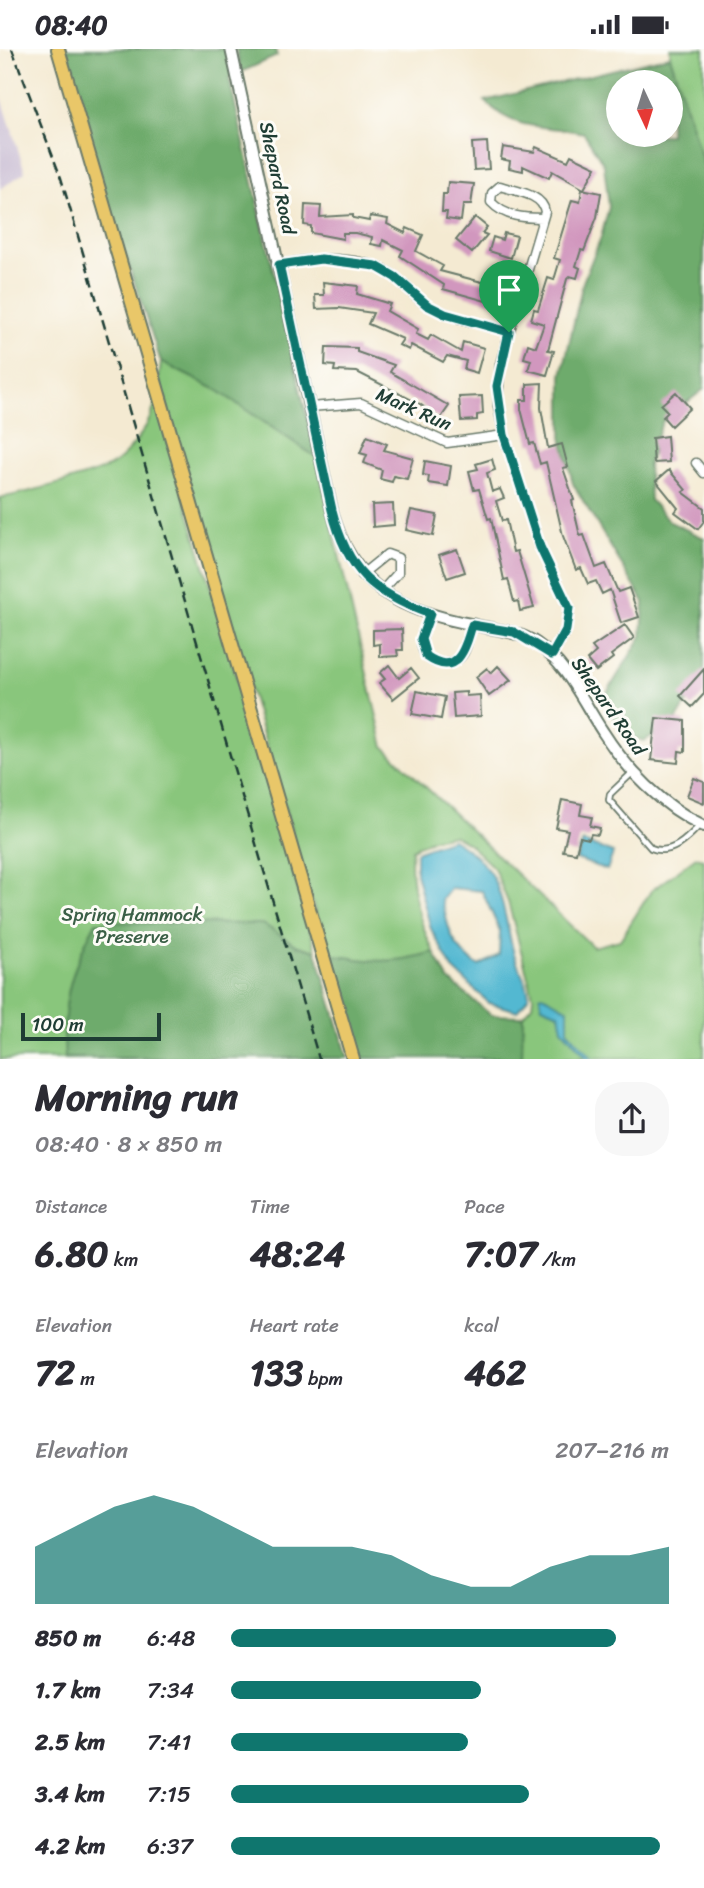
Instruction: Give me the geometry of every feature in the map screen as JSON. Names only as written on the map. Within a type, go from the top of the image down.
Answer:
[{"type":"main road","points":[[58,49],[353,1059]]},
{"type":"street","name":"Shepard Road","points":[[231,49],[338,536],[361,575],[381,592],[430,614],[514,632],[552,655],[604,734],[644,784],[702,825]]},
{"type":"street","points":[[543,218],[523,217],[497,209],[491,202],[492,193],[500,186],[538,198],[544,205],[543,218],[509,332],[497,386],[504,435],[540,547],[569,608],[566,630],[552,655]]},
{"type":"street","points":[[279,265],[321,259],[376,266],[395,277],[427,305],[445,314],[509,332]]},
{"type":"street","name":"Mark Run","points":[[310,407],[361,403],[431,439],[447,443],[504,435]]},
{"type":"street","points":[[696,463],[704,473]]},
{"type":"street","points":[[361,575],[387,554],[398,558],[398,573],[381,592]]},
{"type":"street","points":[[430,614],[421,639],[426,656],[434,662],[446,664],[456,661],[464,653],[472,625]]},
{"type":"lane","points":[[634,772],[610,793],[609,800],[651,848],[659,851],[675,847],[702,825]]},
{"type":"shaded area","points":[[0,92],[25,172],[0,189]]},
{"type":"green space","points":[[63,49],[226,49],[232,76],[229,78],[316,457],[217,390],[161,362],[110,209]]},
{"type":"green space","points":[[236,49],[275,49],[277,56],[241,72]]},
{"type":"green space","points":[[670,49],[704,49],[704,166],[683,98],[683,70],[674,70]]},
{"type":"green space","points":[[670,56],[674,70],[612,70]]},
{"type":"green space","points":[[606,72],[606,147],[683,147],[683,98],[704,166],[704,389],[662,422],[648,465],[650,500],[670,522],[704,538],[704,674],[676,721],[644,741],[622,730],[605,696],[642,636],[644,602],[573,484],[562,437],[562,375],[583,282],[601,237],[609,207],[604,165],[584,133],[519,123],[485,101]]},
{"type":"green space","points":[[161,362],[217,390],[316,457],[384,747],[593,947],[620,940],[651,891],[696,857],[704,859],[704,1058],[479,1058],[532,1005],[533,996],[508,902],[494,868],[469,844],[454,835],[433,839],[412,849],[411,861],[416,902],[434,952],[419,957],[461,1058],[327,953],[159,378]]},
{"type":"green space","name":"Spring Hammock Preserve","points":[[156,400],[316,951],[298,946],[270,930],[308,1058],[0,1059],[0,498],[78,478],[115,463],[141,435]]},
{"type":"green space","points":[[96,922],[263,924],[298,946],[316,951],[348,1058],[65,1058],[64,1020],[69,988]]},
{"type":"green space","points":[[434,952],[448,979],[491,1015],[523,1016],[522,1058],[358,1058],[327,953],[380,961],[405,959]]},
{"type":"water","points":[[452,839],[469,850],[490,874],[497,886],[515,956],[528,990],[529,996],[518,1011],[489,1003],[452,968],[431,929],[416,873],[416,852]],"holes":[[[451,888],[482,891],[500,931],[499,955],[479,966],[457,946],[442,899]]]},
{"type":"water","points":[[583,842],[613,853],[607,870],[576,859]]},
{"type":"water","points":[[543,995],[568,1009],[568,1031],[592,1058],[587,1058],[562,1029],[559,1013],[542,1006],[540,996]]},
{"type":"building","points":[[487,142],[489,169],[474,170],[472,143]]},
{"type":"building","points":[[503,147],[534,152],[536,147],[568,161],[571,155],[596,167],[584,189],[552,171],[549,178],[523,166],[523,171],[509,168],[510,161],[501,159]]},
{"type":"building","points":[[448,182],[474,184],[471,205],[463,205],[461,221],[446,219],[447,212],[442,212],[443,194],[447,194]]},
{"type":"building","points":[[582,189],[601,193],[597,217],[584,251],[581,250],[576,266],[580,268],[577,278],[570,276],[567,279],[548,350],[554,351],[547,375],[528,370],[531,360],[524,358],[528,344],[536,347],[544,324],[531,320],[534,309],[538,310],[548,278],[554,280],[560,260],[554,258],[572,200],[580,202]]},
{"type":"building","points":[[305,205],[321,206],[320,217],[353,215],[353,218],[369,221],[370,216],[388,219],[387,224],[405,233],[407,228],[423,235],[416,251],[443,266],[440,271],[505,288],[500,305],[443,289],[444,285],[400,256],[403,250],[383,240],[382,246],[371,244],[372,237],[355,233],[343,233],[343,239],[311,233],[311,226],[304,225]]},
{"type":"building","points":[[475,217],[487,227],[482,233],[487,235],[472,253],[456,240]]},
{"type":"building","points":[[504,233],[517,236],[511,258],[489,251],[493,237],[502,240]]},
{"type":"building","points":[[323,282],[358,286],[357,294],[390,304],[387,311],[418,329],[416,334],[428,340],[431,335],[461,352],[463,342],[484,348],[477,373],[464,369],[466,361],[447,356],[443,362],[411,345],[409,350],[399,345],[403,339],[368,324],[373,313],[339,308],[316,309],[315,295],[324,295]]},
{"type":"building","points":[[326,347],[357,348],[357,352],[394,365],[390,372],[449,406],[440,419],[420,404],[357,372],[334,371],[335,366],[325,365]]},
{"type":"building","points":[[542,383],[541,408],[548,448],[562,444],[568,467],[563,468],[574,500],[572,501],[580,536],[584,535],[596,568],[606,564],[618,592],[629,588],[639,617],[621,623],[610,590],[602,594],[596,581],[588,584],[581,568],[576,570],[563,536],[546,462],[540,464],[534,443],[530,444],[521,409],[521,400],[527,400],[527,384]]},
{"type":"building","points":[[676,392],[690,408],[671,426],[663,417],[668,412],[661,405]]},
{"type":"building","points":[[482,396],[483,414],[477,415],[477,420],[461,421],[459,397]]},
{"type":"building","points":[[367,436],[387,444],[384,450],[413,458],[407,479],[394,476],[392,482],[380,479],[382,470],[364,463],[367,455],[360,453]]},
{"type":"building","points":[[667,436],[669,462],[654,463],[652,438]]},
{"type":"building","points":[[492,459],[495,470],[487,473],[492,492],[500,489],[504,498],[496,501],[502,521],[506,520],[513,552],[517,551],[534,608],[520,611],[518,601],[514,602],[508,579],[504,580],[491,518],[488,519],[479,489],[474,490],[469,471],[478,469],[476,464]]},
{"type":"building","points":[[425,461],[451,466],[448,486],[428,483],[429,476],[423,475]]},
{"type":"building","points":[[669,470],[686,490],[683,492],[704,508],[704,521],[698,529],[675,512],[678,508],[656,481]]},
{"type":"building","points":[[393,504],[394,525],[373,527],[372,505]]},
{"type":"building","points":[[411,510],[437,515],[433,536],[406,530]]},
{"type":"building","points":[[457,549],[465,572],[447,578],[439,555]]},
{"type":"building","points":[[625,625],[634,638],[611,655],[613,658],[596,671],[587,660],[596,652],[592,647]]},
{"type":"building","points":[[402,629],[403,650],[397,650],[398,656],[380,657],[380,644],[373,645],[373,630]]},
{"type":"building","points":[[389,665],[399,678],[411,668],[419,678],[393,699],[379,683],[385,679],[380,673]]},
{"type":"building","points":[[498,666],[511,680],[489,696],[476,677],[487,668],[491,673]]},
{"type":"building","points":[[704,669],[704,694],[692,707],[680,696]]},
{"type":"building","points":[[417,691],[445,697],[441,719],[412,714]]},
{"type":"building","points":[[466,692],[466,696],[480,695],[481,716],[454,718],[452,693]]},
{"type":"building","points":[[656,718],[685,721],[685,752],[679,751],[678,763],[651,760]]},
{"type":"building","points":[[694,778],[704,782],[704,803],[687,796]]},
{"type":"building","points":[[562,800],[582,804],[580,815],[592,817],[590,826],[600,828],[598,835],[591,834],[589,839],[580,837],[576,853],[563,851],[568,830],[556,828]]},
{"type":"railway","points":[[12,49],[61,178],[319,1059]]},
{"type":"route","points":[[321,259],[376,266],[395,277],[427,305],[445,314],[509,332],[497,386],[504,435],[540,547],[549,570],[565,597],[569,618],[566,630],[552,655],[534,641],[514,632],[472,625],[464,653],[456,661],[446,664],[434,662],[422,649],[421,639],[430,614],[402,603],[371,584],[349,558],[338,536],[279,265],[321,259]]}]
